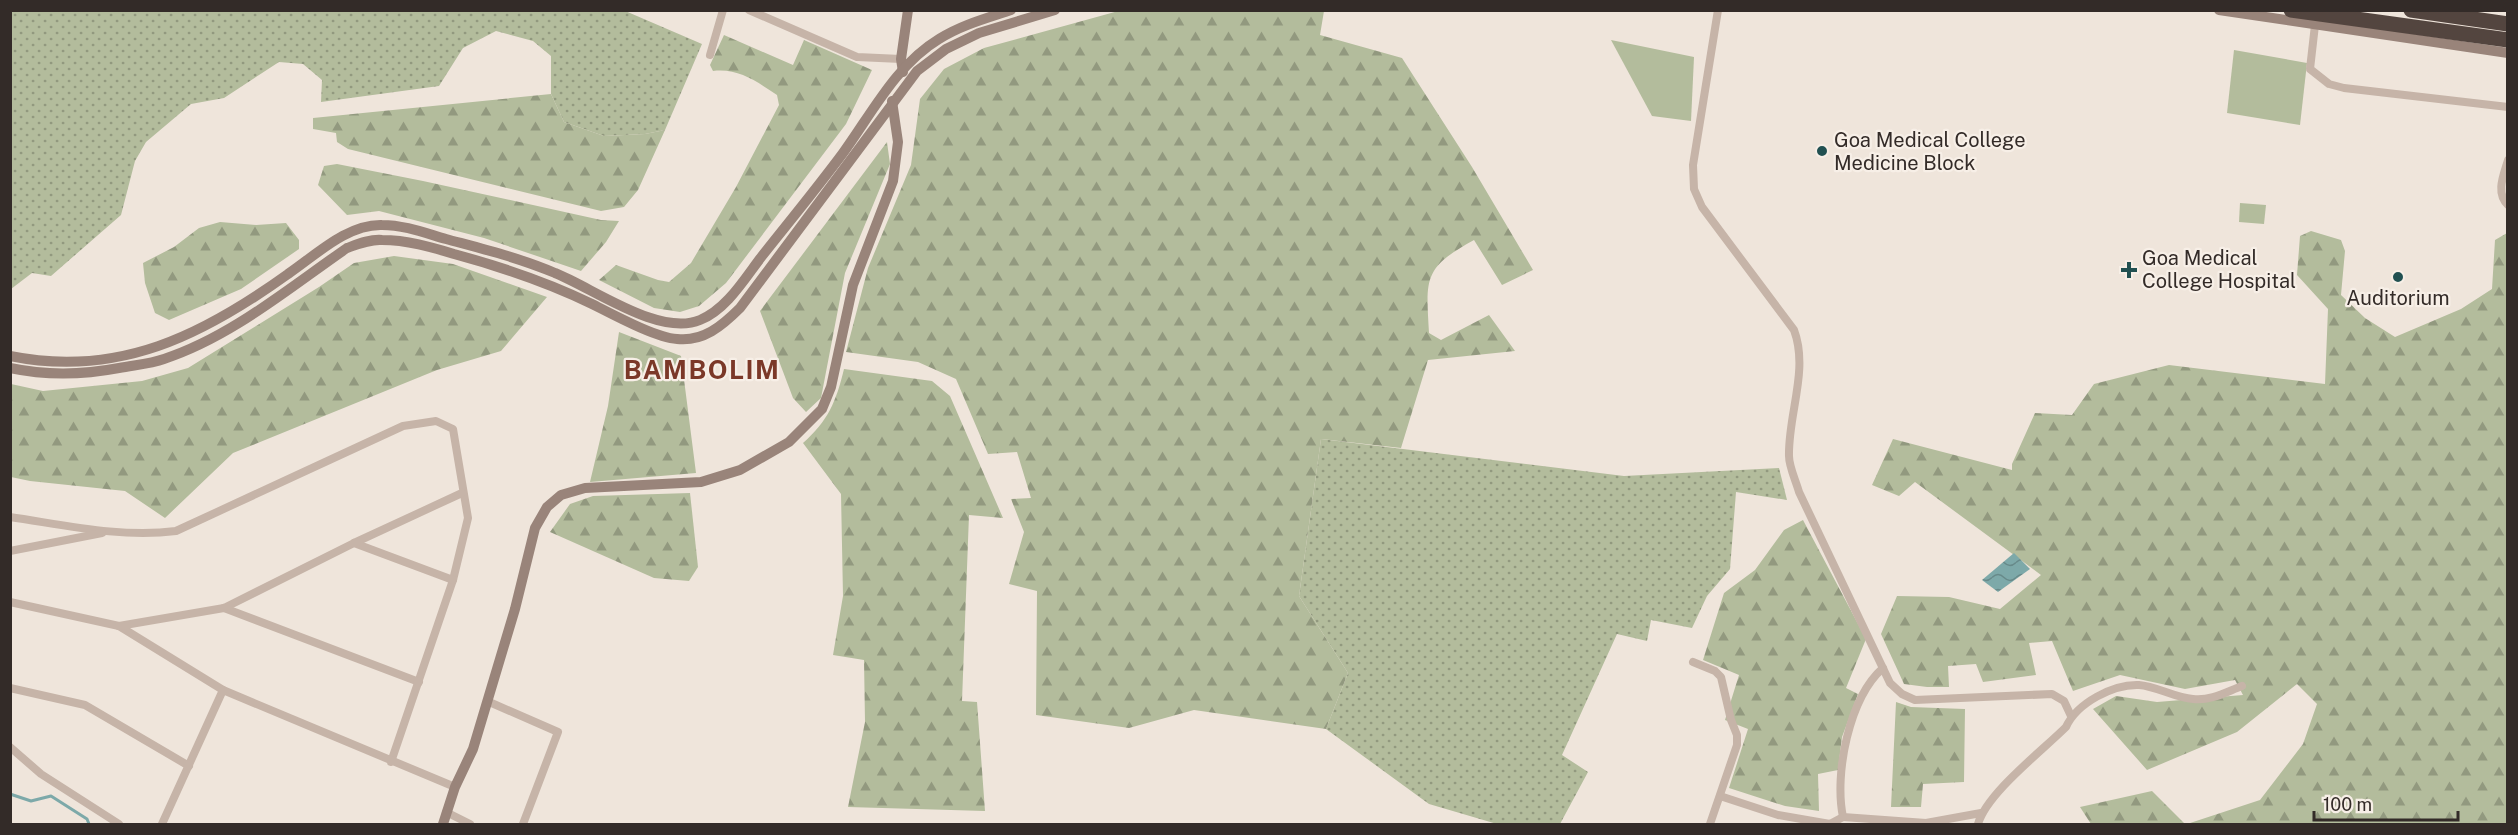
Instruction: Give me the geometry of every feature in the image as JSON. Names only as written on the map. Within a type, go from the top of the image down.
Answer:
[{"type":"highway","points":[[2291,10],[2508,40]]},
{"type":"highway","points":[[2411,10],[2508,24]]},
{"type":"main road","points":[[908,10],[900,58],[902,71],[909,81]]},
{"type":"main road","points":[[10,356],[34,361],[66,363],[159,348],[199,331],[249,301],[358,228],[379,225],[399,226],[506,255],[556,273],[642,315],[675,324],[699,321],[729,297],[843,152],[908,62],[939,39],[975,22],[1011,10]]},
{"type":"main road","points":[[10,368],[33,373],[67,375],[163,359],[204,342],[266,305],[347,248],[362,242],[381,239],[416,243],[503,267],[552,285],[637,326],[676,340],[702,337],[722,326],[740,308],[917,71],[946,49],[979,33],[1055,10]]},
{"type":"main road","points":[[2219,10],[2508,53]]},
{"type":"main road","points":[[442,825],[455,787],[473,748],[515,609],[535,528],[547,507],[561,495],[585,488],[701,482],[740,470],[789,442],[822,409],[831,387],[853,285],[893,181],[898,142],[888,88]]},
{"type":"street","points":[[710,55],[723,10]]},
{"type":"street","points":[[749,10],[767,14],[857,57],[900,58]]},
{"type":"street","points":[[1718,10],[1693,165],[1694,189],[1702,207],[1794,330],[1799,343],[1799,370],[1789,459],[1799,492],[1883,668],[1896,688],[1902,694],[1915,700],[2052,694],[2064,701],[2071,716]]},
{"type":"street","points":[[2315,25],[2310,69],[2329,84],[2344,88],[2508,107]]},
{"type":"street","points":[[2508,160],[2501,189],[2503,201],[2508,205]]},
{"type":"street","points":[[10,517],[108,531],[151,534],[176,531],[403,426],[436,421],[453,429],[468,518],[453,580],[391,762]]},
{"type":"street","points":[[119,626],[224,608],[354,543],[462,493]]},
{"type":"street","points":[[10,550],[108,531]]},
{"type":"street","points":[[354,543],[453,580]]},
{"type":"street","points":[[10,602],[119,626],[223,690],[455,787]]},
{"type":"street","points":[[224,608],[419,681]]},
{"type":"street","points":[[1693,662],[1715,671],[1721,677],[1737,735],[1737,745],[1710,825]]},
{"type":"street","points":[[1843,817],[1840,805],[1841,773],[1846,740],[1859,704],[1876,675],[1883,668]]},
{"type":"street","points":[[1978,825],[1981,813],[1992,798],[2066,727],[2071,716],[2101,695],[2118,687],[2141,685],[2167,694],[2193,699],[2211,698],[2242,686]]},
{"type":"street","points":[[10,688],[85,705],[189,766]]},
{"type":"street","points":[[162,825],[223,690]]},
{"type":"street","points":[[487,701],[558,732],[523,825]]},
{"type":"street","points":[[10,747],[41,774],[119,825]]},
{"type":"street","points":[[1720,796],[1778,815],[1830,824],[1843,817],[1926,823],[1981,813]]},
{"type":"street","points":[[446,812],[470,825]]},
{"type":"green space","points":[[623,10],[702,44],[665,130],[645,134],[604,136],[564,122],[551,94],[551,56],[533,41],[496,31],[463,48],[439,86],[321,102],[322,80],[303,64],[279,62],[224,98],[191,104],[146,142],[135,161],[121,215],[51,276],[32,273],[11,289],[11,11]]},
{"type":"green space","points":[[1122,10],[1324,11],[1320,35],[1402,58],[1472,167],[1533,270],[1502,285],[1474,240],[1445,259],[1431,276],[1428,287],[1429,333],[1441,340],[1489,315],[1515,351],[1428,360],[1401,448],[1321,439],[1299,596],[1348,673],[1326,729],[1194,710],[1129,728],[1036,715],[1037,591],[1009,584],[1024,532],[1011,499],[1031,498],[1017,452],[988,454],[956,379],[918,362],[846,352],[868,268],[911,165],[920,99],[944,69],[984,48]]},
{"type":"green space","points":[[724,35],[793,65],[804,40],[872,70],[846,124],[726,283],[699,306],[680,312],[654,308],[599,280],[616,265],[669,282],[691,263],[736,187],[779,105],[777,95],[754,80],[731,72],[713,71],[710,65]]},
{"type":"green space","points":[[1611,40],[1694,57],[1691,121],[1652,116]]},
{"type":"green space","points":[[2234,50],[2307,63],[2300,125],[2227,113]]},
{"type":"green space","points":[[551,94],[564,122],[604,136],[645,134],[665,130],[638,190],[624,207],[601,211],[348,149],[337,142],[336,133],[313,129],[313,118]]},
{"type":"green space","points":[[887,142],[890,164],[845,273],[821,398],[806,412],[793,398],[760,311]]},
{"type":"green space","points":[[337,164],[601,220],[619,221],[606,242],[581,271],[484,238],[379,211],[347,215],[318,185],[324,166]]},
{"type":"green space","points":[[2240,203],[2266,205],[2264,224],[2239,222]]},
{"type":"green space","points":[[220,222],[256,225],[286,223],[299,240],[299,249],[241,289],[169,320],[155,313],[145,283],[143,263],[174,247],[199,228]]},
{"type":"green space","points":[[2311,231],[2341,240],[2345,251],[2341,295],[2365,318],[2395,337],[2461,309],[2492,289],[2495,240],[2507,233],[2507,824],[2187,824],[2260,800],[2303,744],[2317,704],[2297,684],[2237,732],[2147,770],[2093,709],[2116,696],[2157,702],[2243,695],[2235,680],[2185,689],[2120,675],[2073,691],[2052,641],[2029,643],[2036,675],[1983,682],[1976,664],[1948,666],[1949,687],[1927,687],[1904,684],[1881,634],[1897,596],[1949,597],[2000,609],[2041,575],[1915,482],[1899,496],[1872,485],[1893,439],[2012,470],[2012,464],[2035,413],[2072,415],[2094,384],[2169,365],[2325,384],[2328,309],[2297,275],[2300,236]]},
{"type":"green space","points":[[394,256],[453,264],[547,297],[501,351],[437,370],[233,453],[165,518],[125,491],[11,477],[11,384],[43,391],[142,381],[188,368],[354,263]]},
{"type":"green space","points":[[619,332],[681,356],[696,473],[590,482],[608,406]]},
{"type":"green space","points":[[844,369],[932,381],[950,396],[1003,518],[969,515],[962,701],[977,702],[985,811],[848,807],[865,722],[864,660],[833,655],[843,596],[841,494],[803,443],[819,427],[830,410]]},
{"type":"green space","points":[[1321,439],[1624,476],[1779,468],[1787,500],[1736,492],[1730,569],[1707,596],[1692,628],[1651,620],[1647,641],[1617,634],[1562,755],[1588,772],[1560,824],[1497,824],[1429,804],[1326,729],[1348,673],[1299,596]]},
{"type":"green space","points":[[690,493],[698,567],[689,581],[654,578],[550,532],[570,504],[593,496]]},
{"type":"green space","points":[[1803,520],[1866,639],[1846,688],[1858,694],[1842,737],[1838,770],[1818,774],[1819,811],[1785,806],[1729,788],[1748,729],[1725,720],[1739,675],[1703,660],[1724,593],[1755,570],[1784,530]]},
{"type":"green space","points":[[1896,702],[1911,707],[1965,709],[1964,782],[1923,784],[1921,807],[1891,807]]},
{"type":"green space","points":[[2152,791],[2185,824],[2091,824],[2080,807]]},
{"type":"water","points":[[2014,553],[2030,569],[1998,592],[1982,580]]},
{"type":"waterway","points":[[10,794],[31,801],[51,796],[87,819],[89,824]]},
{"type":"place","name":"Goa Medical College Medicine Block","points":[[1822,151]]},
{"type":"place","name":"Goa Medical College Hospital","points":[[2129,270]]},
{"type":"place","name":"Auditorium","points":[[2398,277]]},
{"type":"district","name":"BAMBOLIM","points":[[702,369]]}]
